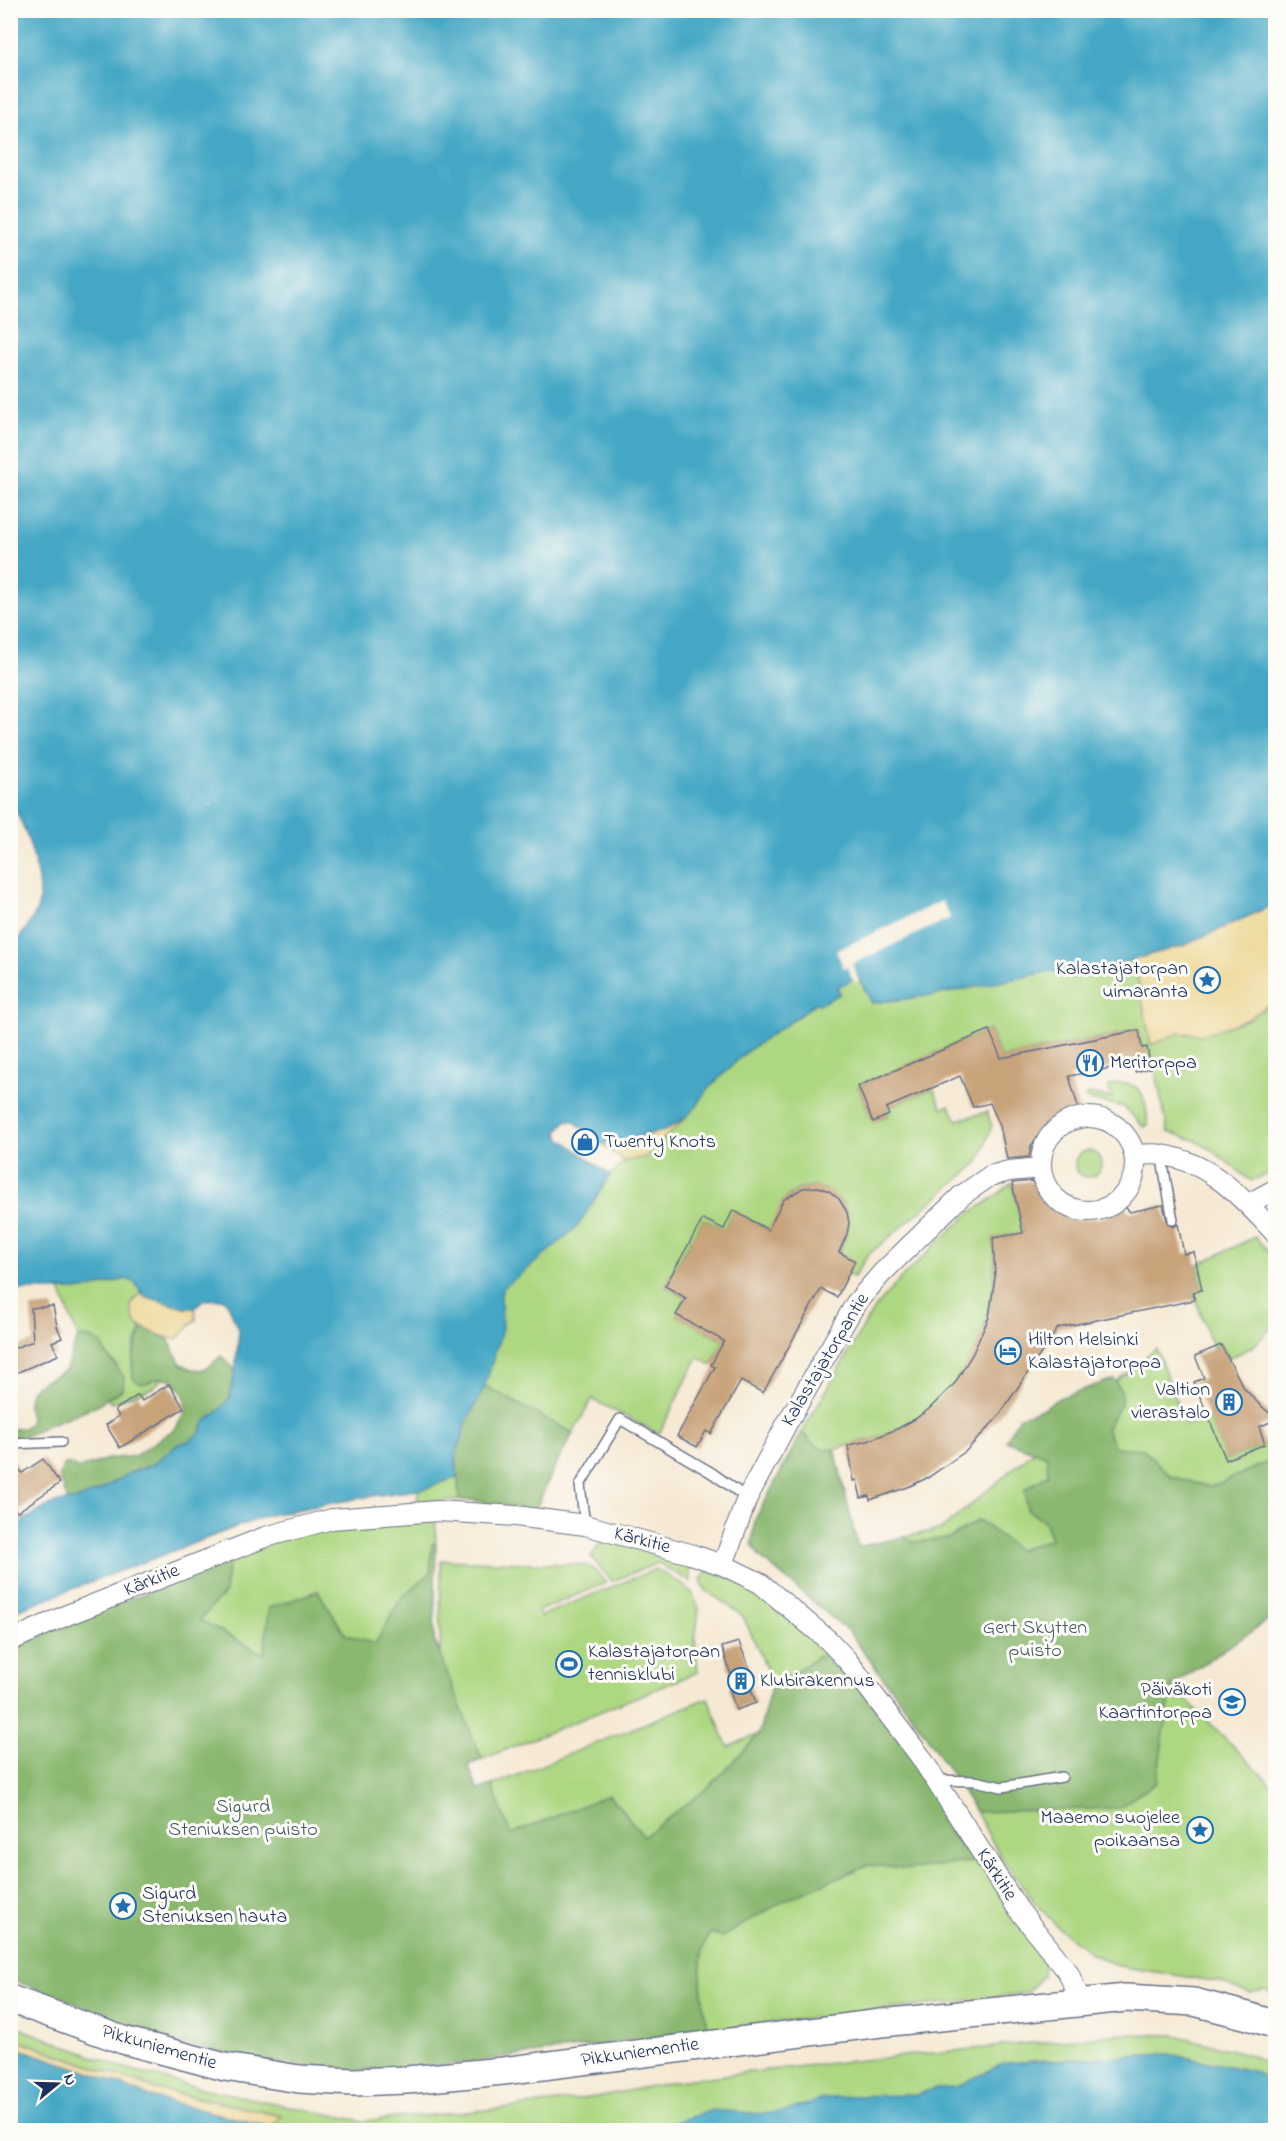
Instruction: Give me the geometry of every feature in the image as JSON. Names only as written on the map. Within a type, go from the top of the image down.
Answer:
[{"type":"main road","name":"Pikkuniementie","points":[[10,1999],[123,2040],[225,2067],[299,2079],[354,2082],[407,2080],[503,2071],[846,2027],[1126,1998],[1194,2002],[1275,2025]]},
{"type":"street","points":[[1084,1117],[1104,1120],[1122,1130],[1135,1155],[1136,1169],[1126,1192],[1118,1201],[1106,1208],[1079,1211],[1058,1200],[1044,1182],[1041,1168],[1044,1147],[1051,1134],[1072,1119],[1084,1117]]},
{"type":"street","points":[[1135,1155],[1161,1154],[1208,1171],[1248,1204],[1275,1234]]},
{"type":"street","name":"Kalastajatorpantie","points":[[723,1565],[747,1498],[856,1303],[882,1273],[961,1196],[990,1176],[1009,1171],[1041,1168]]},
{"type":"street","points":[[1248,1204],[1275,1189]]},
{"type":"street","name":"Kärkitie","points":[[10,1641],[68,1615],[265,1537],[332,1519],[438,1511],[516,1516],[585,1526],[723,1565],[760,1583],[828,1640],[847,1660],[936,1780],[1018,1909],[1068,1972],[1081,2002]]},
{"type":"lane","points":[[1161,1154],[1173,1220]]},
{"type":"lane","points":[[585,1526],[580,1485],[620,1419],[712,1473],[747,1498]]},
{"type":"lane","points":[[10,1444],[61,1442]]},
{"type":"lane","points":[[936,1780],[975,1781],[1002,1787],[1062,1777]]},
{"type":"green space","points":[[1275,904],[1276,1047],[1272,1049],[1276,1070],[1275,1171],[1251,1181],[1212,1150],[1194,1140],[1168,1132],[1155,1069],[1151,1068],[1147,1048],[1142,1048],[1138,1030],[1001,1058],[989,1030],[858,1086],[873,1122],[889,1115],[886,1108],[933,1088],[942,1108],[949,1105],[957,1120],[987,1112],[992,1126],[979,1162],[868,1255],[854,1277],[848,1275],[839,1252],[848,1230],[846,1212],[831,1192],[806,1187],[786,1198],[780,1208],[773,1232],[733,1211],[724,1229],[703,1219],[665,1286],[686,1298],[677,1315],[724,1341],[711,1365],[698,1357],[659,1434],[592,1399],[553,1470],[535,1511],[472,1500],[419,1501],[417,1498],[419,1490],[371,1496],[268,1515],[17,1610],[21,1601],[482,1212],[560,1134],[558,1137],[610,1175],[625,1161],[602,1144],[644,1134],[696,1107],[707,1090],[746,1052],[803,1013],[815,1002],[840,994],[837,987],[858,977],[872,1003],[936,995],[1052,971],[1073,977],[1092,975],[1134,959],[1185,945]]},
{"type":"green space","points":[[1120,1083],[1129,1084],[1140,1091],[1145,1103],[1148,1125],[1144,1127],[1124,1107],[1086,1099],[1086,1095],[1091,1094],[1112,1098],[1108,1086]]},
{"type":"green space","points":[[1088,1151],[1097,1155],[1101,1164],[1097,1173],[1088,1177],[1079,1173],[1075,1164],[1079,1155]]},
{"type":"green space","name":"Gert Skytten puisto","points":[[1012,1183],[1023,1233],[993,1238],[992,1295],[986,1322],[963,1372],[946,1394],[925,1412],[900,1428],[876,1438],[835,1449],[857,1547],[942,1529],[1156,1348],[1186,1426],[1209,1417],[1226,1460],[1265,1444],[1273,1461],[1275,1615],[1172,1685],[1275,1788],[1275,1995],[1265,1990],[1250,1993],[1219,1982],[1118,1966],[1092,1954],[1061,1930],[1035,1903],[1002,1859],[976,1812],[924,1732],[849,1632],[760,1557],[752,1544],[755,1520],[802,1432],[872,1312],[899,1280],[952,1229]]},
{"type":"green space","points":[[1255,1237],[1275,1259],[1275,1326],[1253,1347],[1229,1358],[1221,1345],[1213,1348],[1193,1292],[1202,1290],[1197,1265]]},
{"type":"green space","points":[[127,1279],[135,1283],[141,1293],[133,1300],[137,1325],[142,1328],[134,1349],[132,1368],[163,1378],[152,1388],[111,1403],[107,1397],[123,1389],[117,1366],[91,1338],[78,1337],[60,1290],[83,1290]]},
{"type":"green space","points":[[142,1328],[168,1339],[181,1364],[192,1369],[201,1370],[208,1367],[221,1356],[235,1372],[230,1397],[220,1410],[206,1421],[199,1434],[189,1441],[177,1445],[153,1464],[130,1473],[101,1490],[77,1500],[68,1501],[59,1476],[64,1464],[71,1464],[77,1469],[108,1459],[134,1456],[176,1428],[186,1410],[184,1394],[171,1379],[158,1378],[143,1384],[133,1379],[133,1359]]},
{"type":"green space","points":[[78,1337],[91,1338],[102,1343],[104,1351],[124,1377],[123,1389],[95,1406],[16,1441],[11,1441],[11,1429],[23,1428],[31,1422],[28,1401],[33,1388],[65,1371]]},
{"type":"green space","name":"Gert Skytten puisto","points":[[1114,1379],[1122,1393],[1121,1404],[1106,1429],[1115,1447],[1144,1449],[1170,1476],[1211,1487],[1275,1459],[1275,1615],[1172,1685],[1156,1783],[1118,1808],[976,1812],[924,1732],[849,1632],[760,1557],[752,1544],[755,1520],[802,1432],[820,1448],[834,1449],[858,1547],[903,1537],[914,1542],[950,1538],[979,1520],[1018,1550],[1051,1539],[1044,1521],[1027,1510],[1025,1489],[1048,1475],[1047,1456],[1006,1441],[1019,1417],[1042,1409],[1059,1398]]},
{"type":"green space","points":[[485,1386],[573,1433],[535,1511],[460,1500],[455,1459],[466,1423]]},
{"type":"green space","name":"Sigurd Steniuksen puisto","points":[[436,1513],[434,1640],[440,1653],[441,1560],[586,1565],[595,1570],[606,1583],[538,1611],[540,1616],[656,1569],[682,1584],[692,1593],[699,1609],[695,1640],[698,1672],[468,1765],[478,1791],[708,1698],[728,1747],[759,1734],[771,1687],[770,1676],[743,1616],[704,1589],[701,1579],[707,1570],[748,1585],[817,1636],[1044,1956],[1043,1976],[1027,1992],[997,1997],[720,2029],[424,2068],[179,2043],[11,1979],[11,1646],[281,1540],[328,1526]]},
{"type":"green space","points":[[604,1537],[688,1566],[691,1582],[658,1563],[612,1581],[591,1557]]},
{"type":"green space","name":"Sigurd Steniuksen puisto","points":[[436,1543],[434,1641],[482,1759],[468,1765],[478,1790],[492,1785],[511,1834],[609,1795],[644,1836],[709,1787],[759,1734],[771,1687],[830,1649],[915,1756],[983,1861],[909,1869],[867,1865],[785,1900],[722,1937],[710,1933],[705,1943],[701,1968],[707,2031],[424,2068],[332,2071],[257,2060],[179,2043],[11,1979],[11,1646],[229,1560],[225,1593],[200,1620],[264,1654],[269,1608],[318,1591],[345,1634],[375,1644],[401,1598],[430,1573],[432,1544]]},
{"type":"green space","points":[[11,2025],[118,2066],[186,2085],[362,2121],[510,2108],[596,2097],[683,2080],[794,2067],[1122,2034],[1175,2035],[1254,2056],[1275,2070],[1276,2087],[1256,2072],[1169,2054],[1026,2061],[1010,2078],[826,2130],[272,2130],[270,2127],[281,2116],[156,2089],[11,2038]]},
{"type":"sand","name":"Kalastajatorpan uimaranta","points":[[1275,904],[1275,1000],[1248,1019],[1202,1035],[1179,1033],[1151,1045],[1134,959],[1185,945]]},
{"type":"sand","points":[[685,1118],[646,1157],[625,1161],[602,1144],[664,1131]]},
{"type":"sand","points":[[141,1293],[144,1296],[185,1308],[195,1308],[196,1320],[175,1339],[143,1327],[136,1323],[131,1304]]},
{"type":"sand","points":[[11,2038],[156,2089],[282,2116],[270,2127],[150,2097],[97,2075],[11,2046]]},
{"type":"water","points":[[11,11],[1275,11],[1275,904],[1185,945],[1134,959],[1092,975],[1073,977],[1052,971],[936,995],[872,1003],[858,977],[837,987],[840,994],[820,1004],[815,1003],[746,1052],[707,1090],[696,1107],[685,1118],[664,1131],[602,1144],[572,1120],[570,1122],[567,1120],[557,1132],[560,1134],[558,1136],[610,1175],[578,1226],[503,1288],[501,1295],[502,1330],[485,1386],[466,1423],[455,1459],[458,1477],[425,1489],[371,1496],[268,1515],[11,1612],[11,1533],[24,1520],[46,1507],[58,1502],[77,1500],[101,1490],[130,1473],[153,1464],[177,1445],[199,1434],[206,1421],[220,1410],[230,1397],[239,1332],[224,1299],[204,1300],[195,1308],[185,1308],[144,1296],[135,1283],[127,1279],[83,1290],[11,1290],[11,946],[16,944],[33,917],[38,907],[39,897],[32,853],[22,824],[10,805]]},
{"type":"water","points":[[11,2046],[97,2075],[150,2097],[270,2127],[302,2130],[11,2130]]},
{"type":"water","points":[[1169,2054],[1256,2072],[1275,2087],[1275,2130],[650,2130],[712,2110],[764,2114],[786,2111],[823,2099],[850,2096],[916,2095],[936,2088],[956,2087],[1004,2063]]},
{"type":"pier","points":[[942,901],[950,918],[852,964],[859,981],[854,982],[836,951]]},
{"type":"building","points":[[989,1030],[1001,1058],[1139,1030],[1142,1048],[1147,1047],[1151,1068],[1135,1072],[1133,1064],[1069,1076],[1079,1110],[1065,1113],[1044,1128],[1031,1146],[1029,1157],[1007,1159],[1000,1126],[990,1103],[973,1107],[960,1076],[886,1108],[889,1115],[873,1122],[858,1086]]},
{"type":"building","name":"Hilton Helsinki Kalastajatorppa","points":[[1032,1181],[1045,1202],[1064,1215],[1076,1219],[1100,1218],[1112,1214],[1123,1205],[1130,1212],[1163,1205],[1168,1224],[1174,1227],[1178,1224],[1184,1254],[1194,1252],[1202,1290],[1193,1292],[1195,1300],[1058,1328],[998,1417],[966,1451],[929,1477],[908,1487],[870,1500],[869,1496],[861,1498],[857,1480],[854,1481],[848,1445],[868,1441],[915,1419],[929,1409],[955,1383],[973,1353],[989,1317],[995,1277],[993,1238],[1023,1233],[1012,1183]]},
{"type":"building","points":[[818,1187],[829,1191],[839,1199],[847,1212],[849,1223],[847,1234],[839,1252],[855,1261],[837,1297],[821,1289],[763,1393],[741,1381],[711,1434],[706,1431],[697,1447],[677,1436],[715,1367],[711,1365],[724,1341],[676,1315],[686,1298],[665,1286],[703,1219],[724,1229],[733,1210],[768,1230],[783,1200],[803,1188]]},
{"type":"building","points":[[53,1306],[62,1338],[52,1342],[58,1355],[16,1373],[10,1360],[10,1350],[33,1341],[31,1308]]},
{"type":"building","name":"Valtion vierastalo","points":[[1221,1345],[1244,1388],[1275,1418],[1259,1427],[1265,1444],[1226,1460],[1194,1382],[1204,1378],[1195,1356]]},
{"type":"building","points":[[169,1384],[184,1408],[120,1448],[106,1425],[119,1416],[115,1410],[138,1395],[142,1401]]},
{"type":"building","points":[[10,1456],[22,1473],[43,1459],[60,1483],[17,1512],[10,1502]]},
{"type":"building","points":[[739,1642],[752,1675],[733,1681],[722,1647]]},
{"type":"building","points":[[748,1681],[756,1703],[736,1710],[729,1688]]},
{"type":"place","name":"Kalastajatorpan uimaranta","points":[[1207,980]]},
{"type":"place","name":"Meritorppa","points":[[1090,1063]]},
{"type":"place","name":"Twenty Knots","points":[[585,1142]]},
{"type":"place","name":"Hilton Helsinki Kalastajatorppa","points":[[1008,1351]]},
{"type":"place","name":"Valtion vierastalo","points":[[1229,1402]]},
{"type":"place","name":"Kalastajatorpan tennisklubi","points":[[569,1664]]},
{"type":"place","name":"Klubirakennus","points":[[741,1681]]},
{"type":"place","name":"Päiväkoti Kaartintorppa","points":[[1232,1702]]},
{"type":"place","name":"Maaemo suojelee poikaansa","points":[[1200,1830]]},
{"type":"place","name":"Sigurd Steniuksen hauta","points":[[123,1906]]}]
